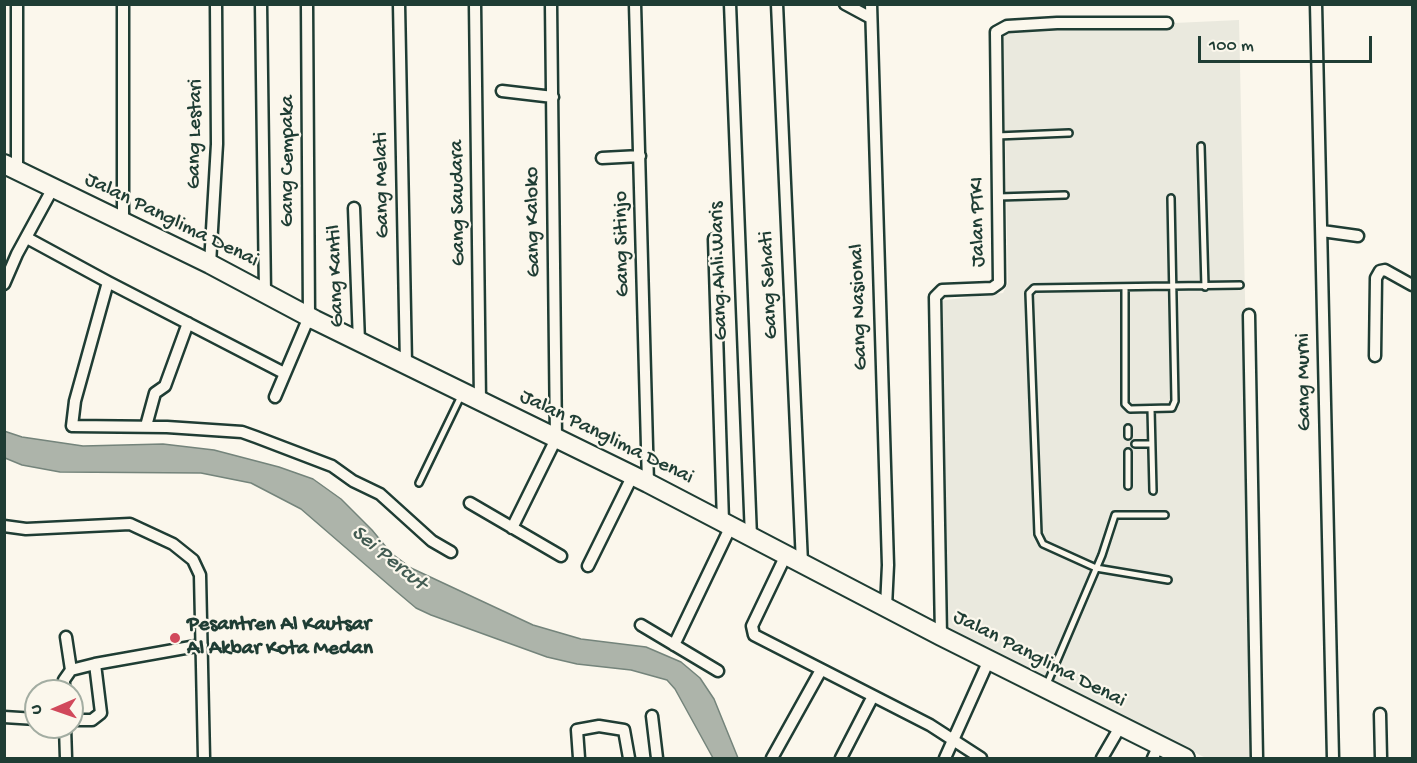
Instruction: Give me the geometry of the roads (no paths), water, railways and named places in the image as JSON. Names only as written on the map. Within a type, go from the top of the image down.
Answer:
[{"type":"main road","name":"Jalan Panglima Denai","points":[[8,165],[727,524],[1120,727],[1155,753],[1185,759]]},
{"type":"street","points":[[8,165],[17,4]]},
{"type":"street","points":[[123,4],[123,222]]},
{"type":"street","name":"Gang Lestari","points":[[210,264],[217,144],[216,4]]},
{"type":"street","points":[[261,4],[264,292]]},
{"type":"street","name":"Gang Cempaka","points":[[308,4],[309,317]]},
{"type":"street","name":"Gang Melati","points":[[399,4],[406,364]]},
{"type":"street","name":"Gang Saudara","points":[[475,4],[480,401]]},
{"type":"street","name":"Gang Kaloko","points":[[551,4],[556,439]]},
{"type":"street","name":"Gang Sitinjo","points":[[635,4],[640,156],[640,480]]},
{"type":"street","name":"Gang Ahli Waris","points":[[730,4],[751,537]]},
{"type":"street","name":"Gang Sehati","points":[[777,4],[794,559]]},
{"type":"street","points":[[845,4],[871,18]]},
{"type":"street","name":"Gang Nasional","points":[[871,4],[888,565],[886,607]]},
{"type":"street","name":"Gang Murni","points":[[1316,4],[1334,759]]},
{"type":"street","name":"Jalan PTKI","points":[[941,636],[935,297],[942,290],[997,286],[996,35],[1000,28],[1070,22],[1167,23]]},
{"type":"street","points":[[502,91],[553,97]]},
{"type":"street","points":[[602,158],[640,156]]},
{"type":"street","points":[[4,284],[53,188]]},
{"type":"street","name":"Gang Kantil","points":[[354,208],[359,342]]},
{"type":"street","points":[[1322,231],[1358,236]]},
{"type":"street","points":[[27,238],[284,373]]},
{"type":"street","points":[[675,645],[727,524],[714,239]]},
{"type":"street","points":[[1375,356],[1376,278],[1380,271],[1385,270],[1413,285]]},
{"type":"street","points":[[108,282],[75,401],[72,426],[146,426],[242,432],[332,466],[353,482],[384,497],[432,541],[451,552]]},
{"type":"street","points":[[1249,315],[1257,759]]},
{"type":"street","points":[[275,397],[309,317]]},
{"type":"street","points":[[146,426],[155,393],[165,386],[188,324]]},
{"type":"street","points":[[512,528],[556,439]]},
{"type":"street","points":[[588,566],[640,480]]},
{"type":"street","points":[[470,503],[561,556]]},
{"type":"street","points":[[4,526],[27,528],[123,523],[139,526],[187,554],[199,570],[204,759]]},
{"type":"street","points":[[794,559],[752,631],[821,670],[930,725],[981,759]]},
{"type":"street","points":[[641,625],[718,671]]},
{"type":"street","points":[[66,637],[71,670]]},
{"type":"street","points":[[65,679],[71,670],[95,664],[202,645]]},
{"type":"street","points":[[945,759],[989,660]]},
{"type":"street","points":[[84,720],[92,720],[101,714],[95,664]]},
{"type":"street","points":[[772,759],[821,670]]},
{"type":"street","points":[[841,759],[873,696]]},
{"type":"street","points":[[1380,714],[1382,759]]},
{"type":"street","points":[[652,716],[657,759]]},
{"type":"street","points":[[4,717],[24,718]]},
{"type":"street","points":[[579,759],[577,730],[609,726],[624,730],[629,759]]},
{"type":"street","points":[[1102,759],[1120,727]]},
{"type":"street","points":[[65,739],[66,759]]},
{"type":"lane","points":[[997,136],[1069,133]]},
{"type":"lane","points":[[1201,146],[1205,287]]},
{"type":"lane","points":[[998,197],[1065,195]]},
{"type":"lane","points":[[1125,287],[1125,404],[1130,409],[1170,408],[1175,404],[1171,198]]},
{"type":"lane","points":[[1168,580],[1096,568],[1043,544],[1038,534],[1029,293],[1034,288],[1174,288],[1240,285]]},
{"type":"lane","points":[[419,483],[463,393]]},
{"type":"lane","points":[[1151,409],[1153,492]]},
{"type":"lane","points":[[1128,428],[1128,436]]},
{"type":"lane","points":[[1135,444],[1151,444]]},
{"type":"lane","points":[[1128,452],[1128,486]]},
{"type":"lane","points":[[1046,689],[1096,568],[1115,515],[1165,514]]},
{"type":"water","name":"Sei Percut","points":[[4,431],[22,437],[83,446],[163,444],[214,450],[279,467],[313,479],[341,499],[391,553],[411,568],[533,625],[581,639],[646,647],[681,662],[700,678],[714,699],[738,758],[713,758],[675,689],[667,680],[631,670],[577,664],[547,657],[416,608],[301,509],[251,483],[201,473],[60,472],[22,465],[5,458]]},
{"type":"place","name":"Pesantren Al Kautsar Al Akbar Kota Medan","points":[[175,638]]}]
